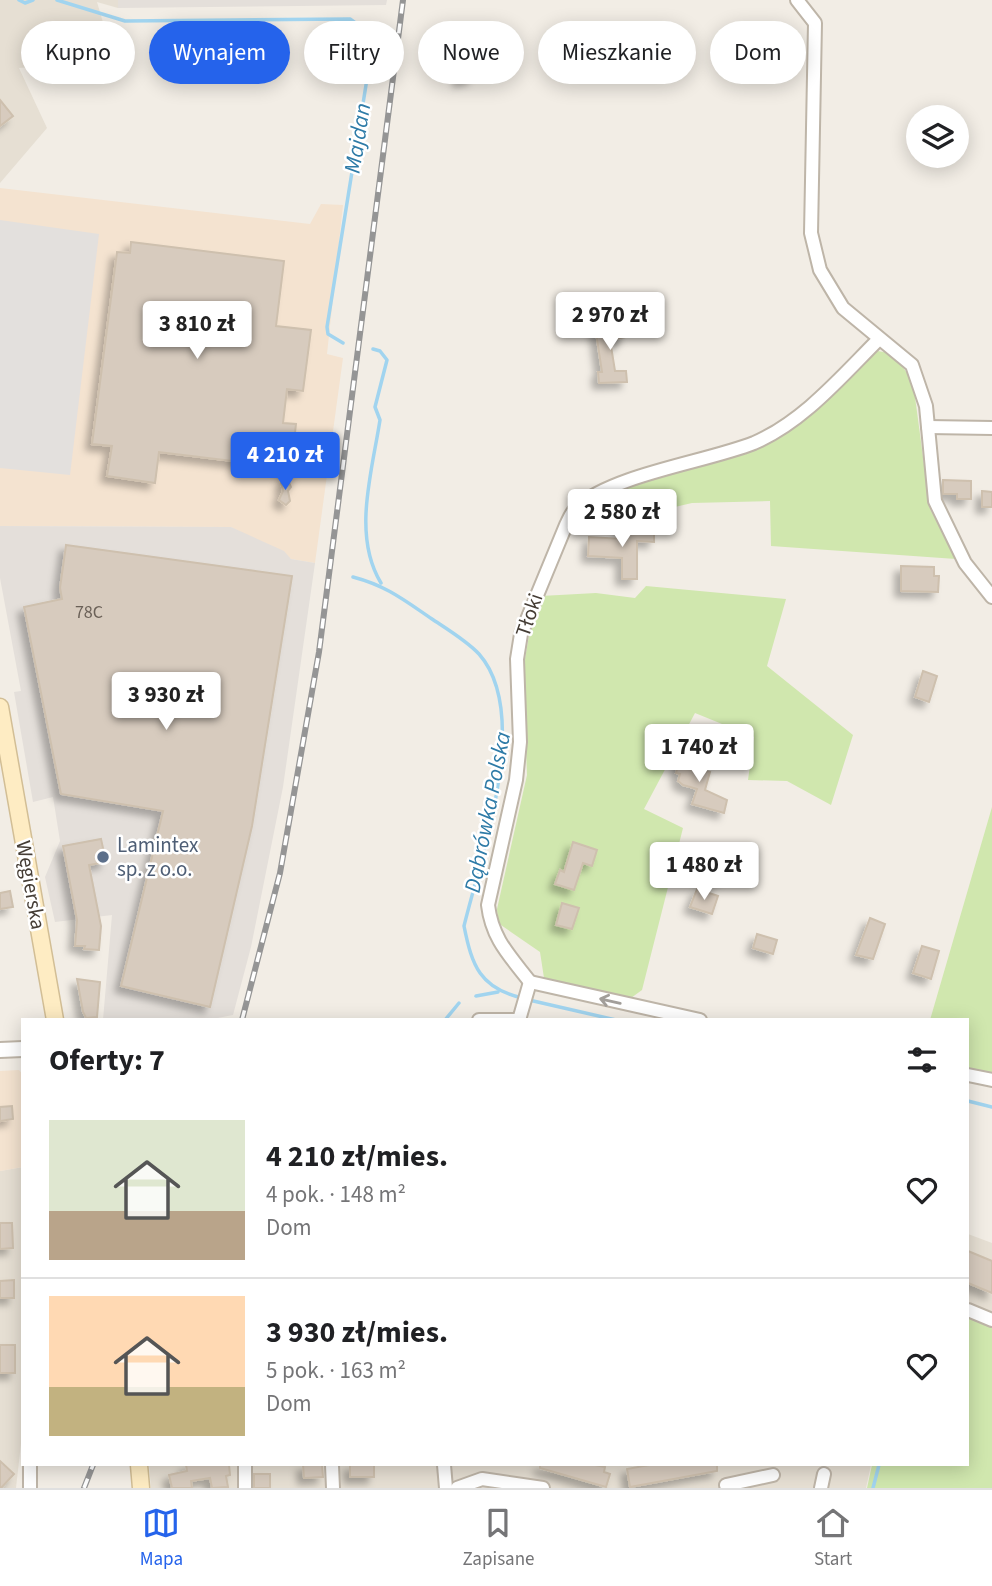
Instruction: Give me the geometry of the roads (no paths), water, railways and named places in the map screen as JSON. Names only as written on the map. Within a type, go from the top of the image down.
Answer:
[{"type":"main road","name":"Węgierska","points":[[0,707],[55,1018]]},
{"type":"main road","points":[[139,1466],[141,1488]]},
{"type":"street","points":[[797,0],[815,23],[811,233],[814,255],[843,308],[878,340],[897,351],[912,365],[920,383],[929,427],[935,501],[959,552],[992,597]]},
{"type":"street","name":"Tłoki","points":[[529,986],[500,947],[490,925],[488,905],[516,780],[520,742],[517,660],[521,634],[575,508],[603,492],[656,472],[755,442],[792,421],[878,340]]},
{"type":"street","points":[[929,427],[992,428]]},
{"type":"street","points":[[521,1017],[529,986],[691,1018]]},
{"type":"street","points":[[0,1050],[21,1049]]},
{"type":"street","points":[[969,1075],[992,1080]]},
{"type":"street","points":[[969,1310],[992,1320]]},
{"type":"street","points":[[30,1466],[30,1488]]},
{"type":"street","points":[[245,1466],[245,1488]]},
{"type":"street","points":[[332,1466],[333,1488]]},
{"type":"street","points":[[444,1466],[446,1488]]},
{"type":"street","points":[[821,1488],[824,1474]]},
{"type":"street","points":[[722,1487],[774,1475]]},
{"type":"street","points":[[457,1488],[482,1479],[543,1488]]},
{"type":"waterway","name":"Majdan","points":[[19,0],[25,3],[33,0]]},
{"type":"waterway","name":"Majdan","points":[[57,0],[125,21],[350,19],[368,32],[371,54],[327,327],[328,334],[343,343]]},
{"type":"waterway","name":"Majdan","points":[[373,349],[380,351],[387,360],[375,407],[380,420],[369,482],[366,524],[367,545],[381,583]]},
{"type":"waterway","name":"Dąbrówka Polska","points":[[353,577],[395,594],[463,640],[479,654],[494,680],[501,712],[502,748],[498,786],[464,926],[480,973],[496,988],[522,998]]},
{"type":"waterway","points":[[476,996],[498,992]]},
{"type":"waterway","name":"Dąbrówka Polska","points":[[529,1000],[607,1018]]},
{"type":"waterway","points":[[447,1018],[459,1003]]},
{"type":"waterway","name":"Dąbrówka Polska","points":[[969,1101],[992,1107]]},
{"type":"waterway","points":[[873,1488],[879,1466]]},
{"type":"railway","points":[[243,1018],[280,873],[319,652],[403,0]]},
{"type":"railway","points":[[84,1488],[93,1466]]},
{"type":"place","name":"Lamintex sp. z o.o.","points":[[103,857]]}]
